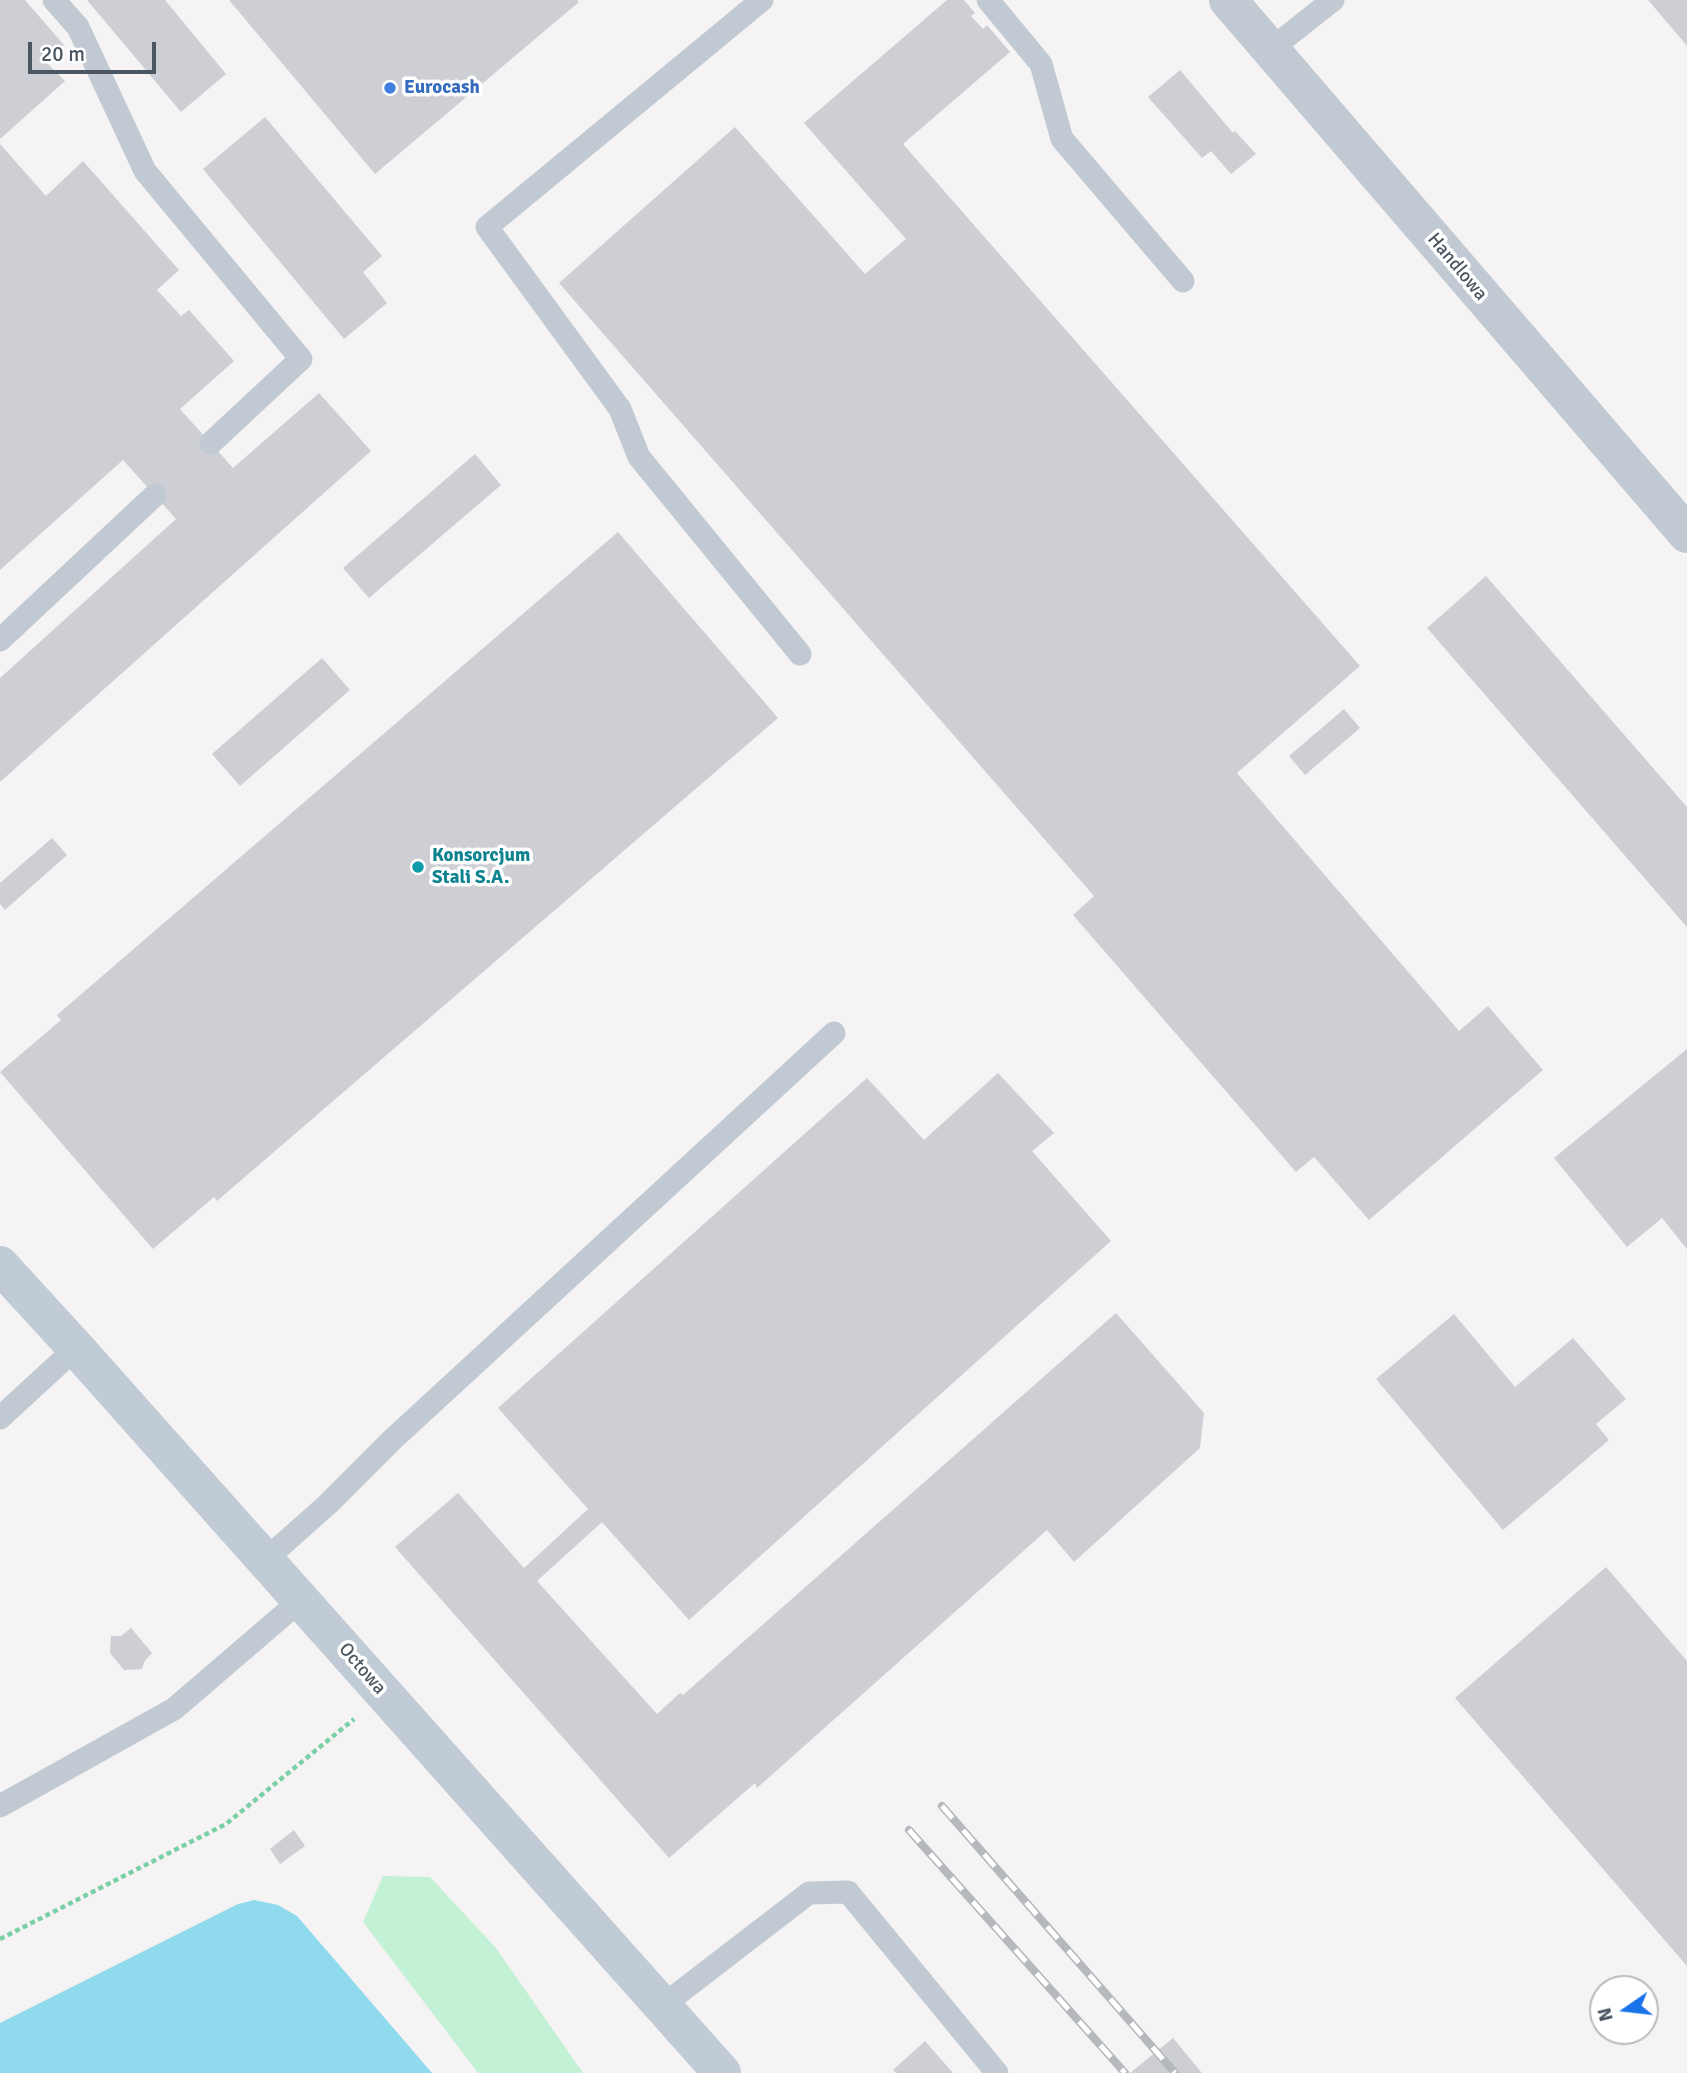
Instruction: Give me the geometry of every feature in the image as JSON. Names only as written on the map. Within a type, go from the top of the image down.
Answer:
[{"type":"street","name":"Handlowa","points":[[1228,0],[1687,534]]},
{"type":"street","name":"Octowa","points":[[0,1265],[722,2073]]},
{"type":"lane","points":[[54,0],[78,27],[145,171],[301,359],[211,443]]},
{"type":"lane","points":[[762,0],[487,227],[620,409],[639,457],[800,654]]},
{"type":"lane","points":[[988,0],[1041,64],[1062,139],[1183,281]]},
{"type":"lane","points":[[1271,49],[1332,0]]},
{"type":"lane","points":[[0,640],[155,495]]},
{"type":"lane","points":[[265,1560],[328,1504],[391,1440],[834,1033]]},
{"type":"lane","points":[[0,1418],[76,1348]]},
{"type":"lane","points":[[0,1806],[174,1709],[301,1600]]},
{"type":"lane","points":[[662,2006],[809,1893],[848,1892],[997,2073]]},
{"type":"path","points":[[0,1939],[226,1824],[385,1695]]},
{"type":"green space","points":[[383,1876],[430,1877],[496,1948],[583,2073],[478,2073],[363,1922]]},
{"type":"water","points":[[254,1900],[278,1905],[297,1916],[432,2073],[0,2073],[0,2023],[238,1904]]},
{"type":"building","points":[[0,0],[25,0],[64,45],[47,63],[65,81],[0,139]]},
{"type":"building","points":[[87,0],[165,0],[226,74],[181,112]]},
{"type":"building","name":"Eurocash","points":[[229,0],[577,0],[579,2],[375,174]]},
{"type":"building","points":[[947,0],[964,0],[975,13],[971,16],[983,29],[987,25],[1010,52],[903,144],[1360,666],[1237,773],[1459,1031],[1488,1006],[1543,1070],[1369,1220],[1314,1157],[1296,1172],[1073,915],[1094,896],[559,283],[735,127],[865,274],[906,239],[804,123]]},
{"type":"building","points":[[1648,0],[1687,0],[1687,46],[1683,41]]},
{"type":"building","points":[[1180,70],[1233,133],[1235,131],[1256,154],[1231,174],[1211,151],[1202,158],[1148,97]]},
{"type":"building","points":[[265,117],[382,256],[363,272],[387,303],[344,339],[203,169]]},
{"type":"building","points":[[0,144],[46,196],[83,161],[179,270],[157,290],[181,316],[189,310],[234,361],[180,409],[233,468],[319,393],[371,451],[0,782],[0,678],[176,519],[123,460],[0,570]]},
{"type":"building","points":[[475,454],[501,485],[369,598],[343,568]]},
{"type":"building","name":"Konsorcjum Stali S.A.","points":[[618,532],[778,718],[217,1201],[214,1197],[153,1249],[0,1072],[61,1020],[57,1015]]},
{"type":"building","points":[[1486,576],[1687,807],[1687,927],[1427,628]]},
{"type":"building","points":[[322,658],[350,690],[240,786],[212,754]]},
{"type":"building","points":[[1344,709],[1360,728],[1305,775],[1289,756]]},
{"type":"building","points":[[52,838],[67,855],[5,910],[0,904],[0,883]]},
{"type":"building","points":[[1687,1049],[1687,1249],[1662,1218],[1627,1247],[1554,1158]]},
{"type":"building","points":[[998,1073],[1054,1133],[1032,1151],[1111,1241],[689,1620],[602,1522],[537,1581],[657,1714],[680,1693],[683,1695],[1116,1313],[1204,1413],[1200,1448],[1074,1562],[1047,1530],[757,1788],[755,1783],[669,1858],[395,1547],[458,1493],[524,1568],[588,1509],[498,1408],[867,1078],[924,1140]]},
{"type":"building","points":[[1454,1314],[1515,1387],[1573,1338],[1626,1399],[1596,1424],[1609,1440],[1503,1530],[1376,1379]]},
{"type":"building","points":[[1606,1567],[1687,1661],[1687,1966],[1455,1698]]},
{"type":"building","points":[[131,1628],[152,1653],[142,1669],[124,1670],[110,1653],[111,1636],[121,1636]]},
{"type":"building","points":[[294,1830],[305,1846],[280,1864],[270,1849]]},
{"type":"building","points":[[1173,2038],[1202,2073],[1130,2073]]},
{"type":"building","points":[[925,2041],[953,2073],[896,2073],[893,2070]]},
{"type":"railway","points":[[942,1806],[1175,2073]]},
{"type":"railway","points":[[909,1830],[1125,2073]]},
{"type":"place","name":"Eurocash","points":[[390,88]]},
{"type":"place","name":"Konsorcjum Stali S.A.","points":[[418,867]]}]
